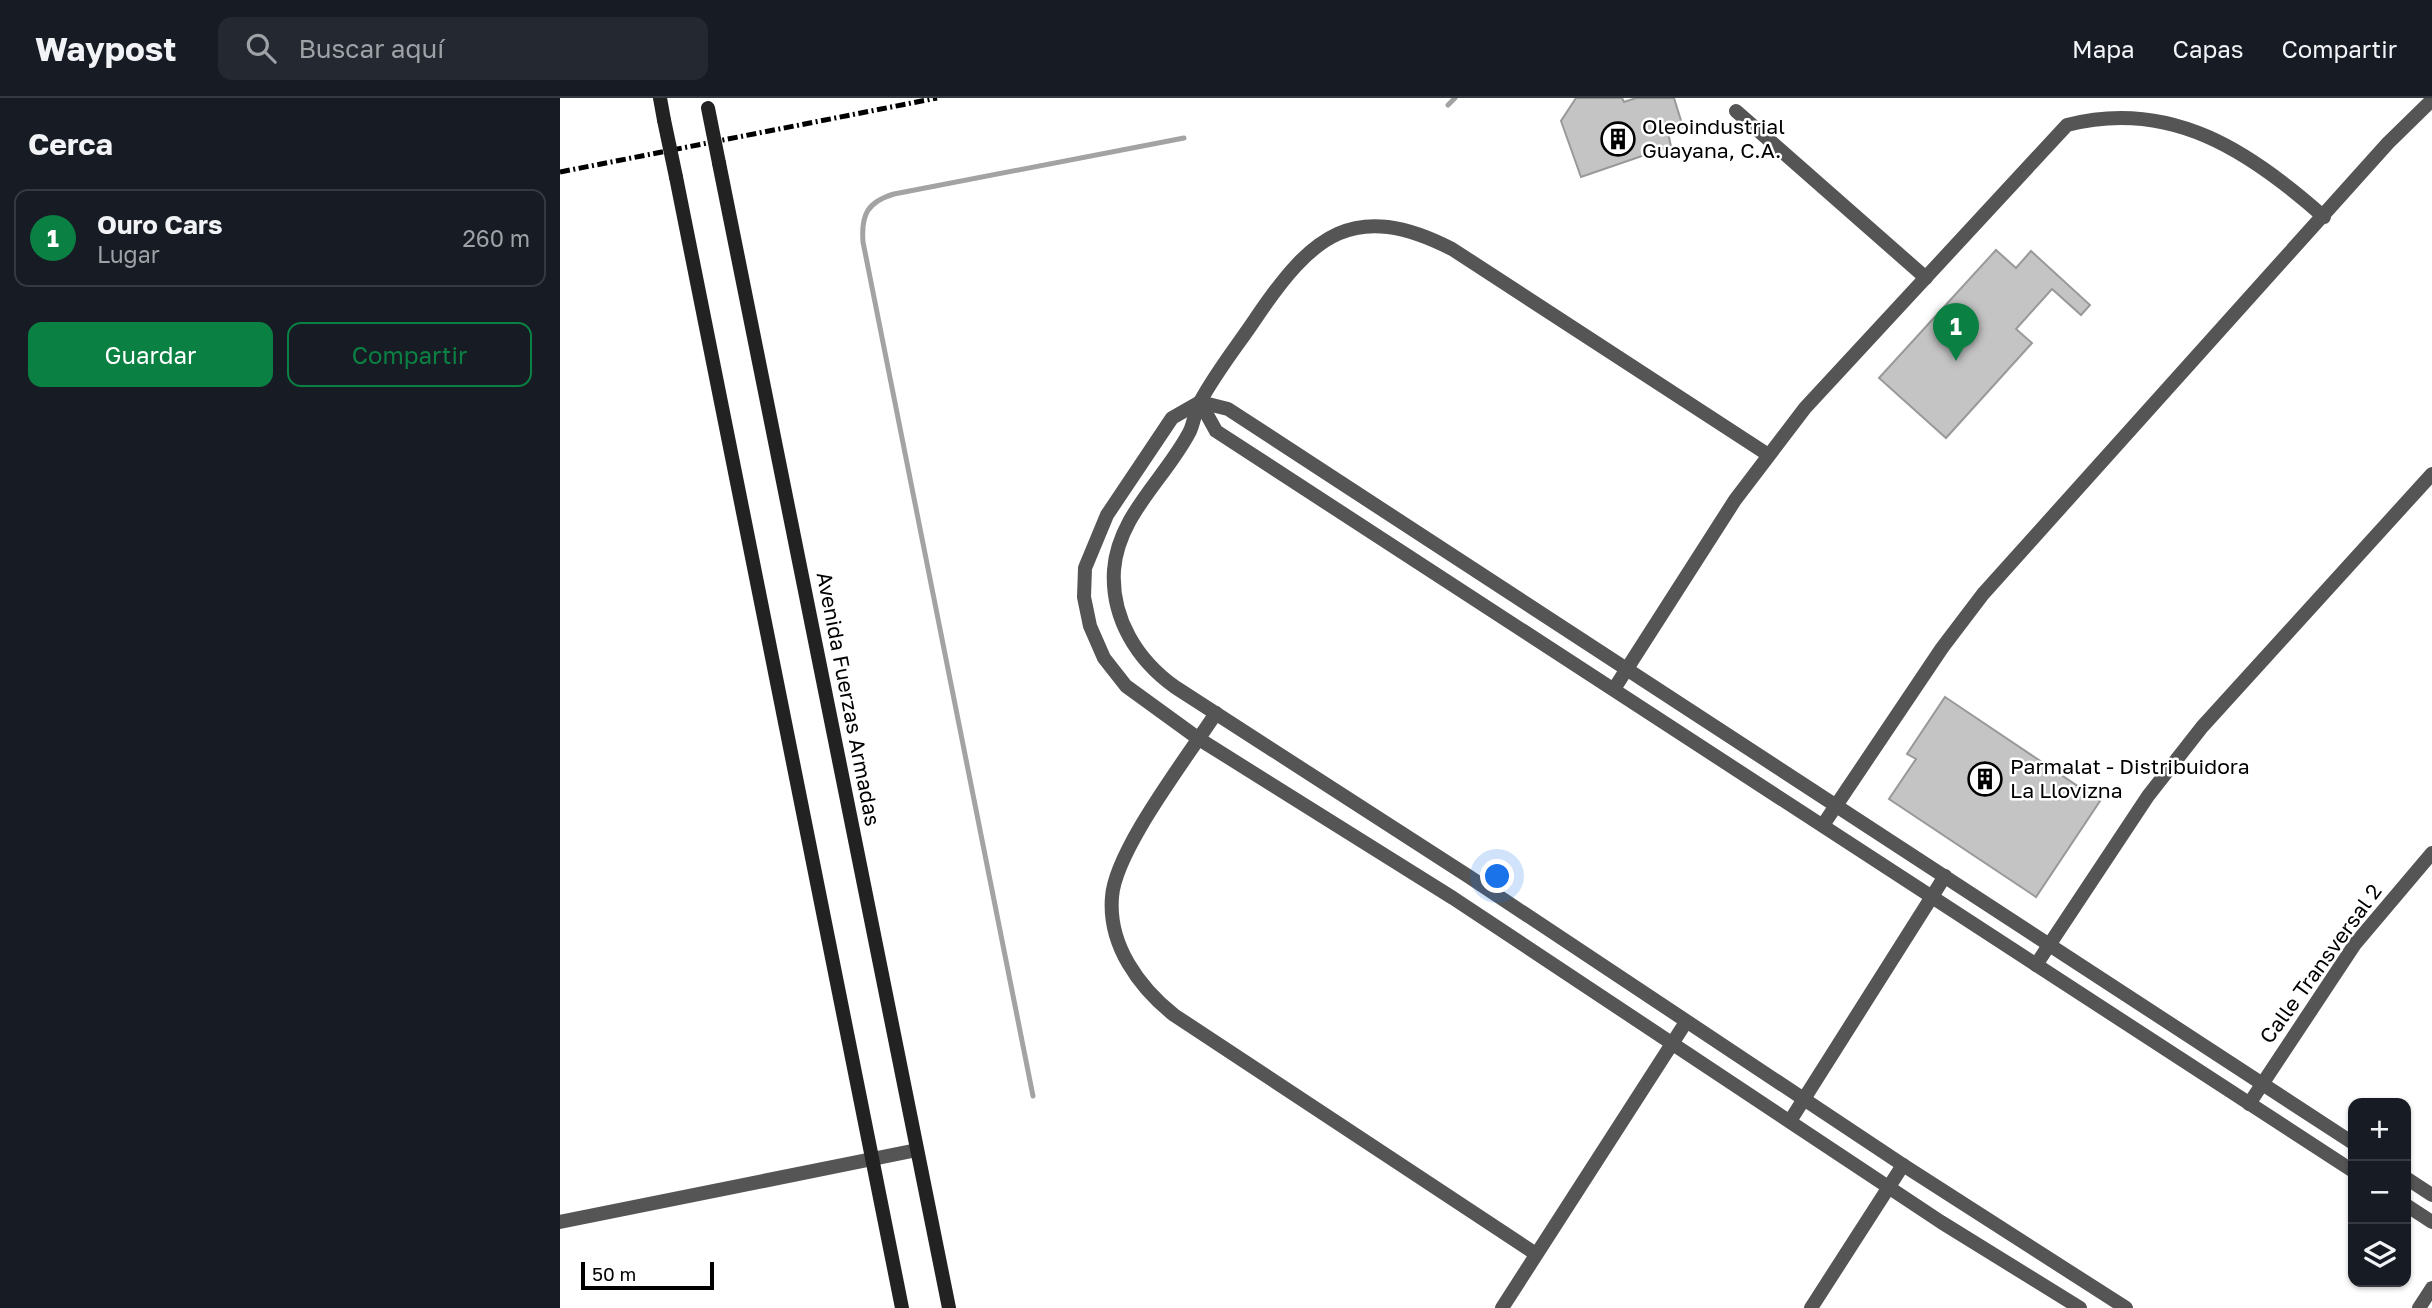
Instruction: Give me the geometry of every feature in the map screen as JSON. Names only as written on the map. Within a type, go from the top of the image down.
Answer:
[{"type":"street","points":[[660,98],[902,1308]]},
{"type":"street","points":[[1823,825],[1942,648],[1983,594],[2324,217],[2388,142],[2432,100]]},
{"type":"street","name":"Avenida Fuerzas Armadas","points":[[707,103],[949,1308]]},
{"type":"street","points":[[1614,689],[1767,454],[1805,408],[2067,125],[2083,114],[2113,104]]},
{"type":"street","points":[[1736,111],[1926,278]]},
{"type":"street","points":[[2207,120],[2241,144],[2324,217]]},
{"type":"street","points":[[1767,454],[1452,249],[1414,232],[1376,225],[1359,227],[1324,240],[1294,264],[1200,402],[1190,431],[1127,527],[1114,572],[1126,634],[1159,676],[1468,876],[2121,1307]]},
{"type":"street","points":[[1200,402],[1216,431],[2348,1168]]},
{"type":"street","points":[[2080,1308],[1941,1222],[1453,898],[1199,739],[1126,686],[1104,658],[1095,641],[1086,611],[1083,581],[1090,552],[1107,515],[1172,418],[1200,402],[1228,409],[2348,1140]]},
{"type":"street","points":[[2036,965],[2148,796],[2202,727],[2432,474]]},
{"type":"street","points":[[1107,515],[1127,527]]},
{"type":"street","points":[[1216,713],[1133,841],[1116,878],[1112,914],[1133,973],[1157,1001],[1174,1015],[1536,1254]]},
{"type":"street","name":"Calle Transversal 2","points":[[2249,1104],[2355,944],[2432,853]]},
{"type":"street","points":[[1453,898],[1468,876]]},
{"type":"street","points":[[1790,1121],[1945,876]]},
{"type":"street","points":[[1502,1308],[1686,1022]]},
{"type":"street","points":[[560,1222],[917,1150]]},
{"type":"street","points":[[1811,1308],[1903,1165]]},
{"type":"street","points":[[2411,1181],[2432,1195]]},
{"type":"street","points":[[2411,1208],[2432,1222]]},
{"type":"street","points":[[2419,1308],[2432,1288]]},
{"type":"building","name":"Oleoindustrial Guayana, C.A.","points":[[1576,98],[1622,98],[1624,102],[1636,98],[1674,98],[1683,127],[1668,133],[1671,146],[1581,177],[1561,121]]},
{"type":"building","points":[[1996,250],[2016,268],[2031,251],[2090,305],[2081,315],[2052,289],[2016,329],[2032,343],[1946,438],[1879,378]]},
{"type":"building","name":"Parmalat - Distribuidora La Llovizna","points":[[1945,697],[2100,801],[2036,897],[1889,799],[1916,759],[1907,754]]},
{"type":"waterway","points":[[1448,105],[1455,98]]},
{"type":"waterway","points":[[1033,1096],[863,242],[863,224],[868,211],[877,201],[894,194],[1184,138]]},
{"type":"railway","points":[[560,172],[937,98]]},
{"type":"place","name":"Oleoindustrial Guayana, C.A.","points":[[1618,139]]},
{"type":"place","name":"Ouro Cars","points":[[1956,361]]},
{"type":"place","name":"Parmalat - Distribuidora La Llovizna","points":[[1985,779]]}]
